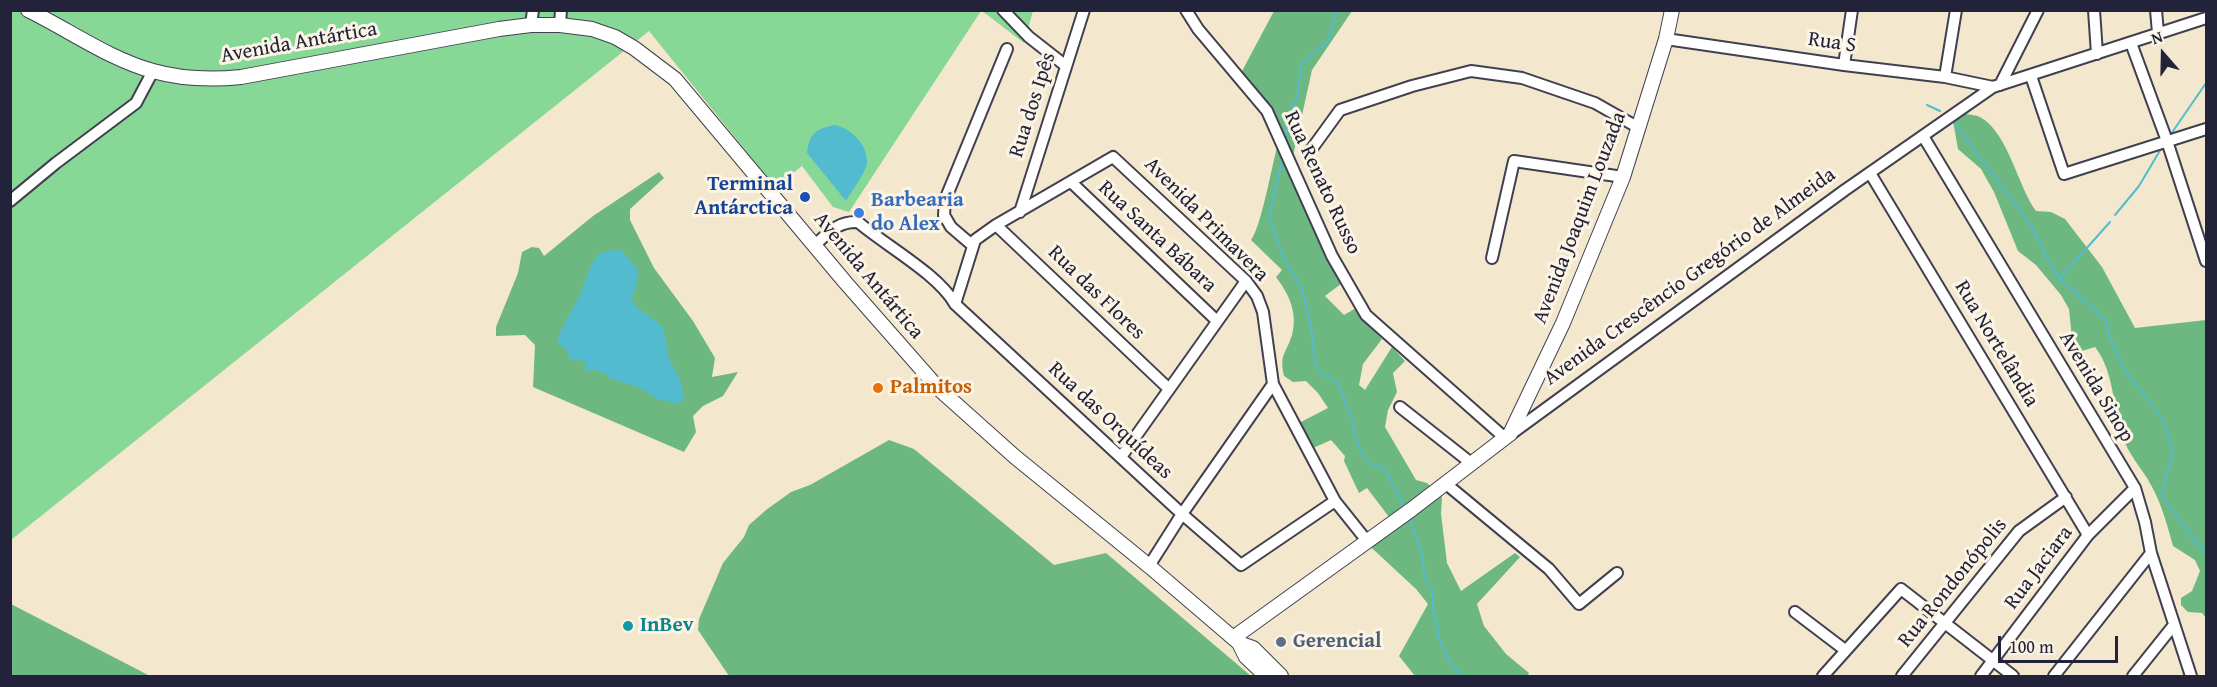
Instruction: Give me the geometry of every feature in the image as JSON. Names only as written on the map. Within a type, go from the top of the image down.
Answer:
[{"type":"main road","name":"Avenida Antártica","points":[[28,10],[117,57],[153,71],[207,79],[240,77],[561,18],[615,37],[652,59],[675,79],[814,245],[939,389],[1014,456],[1236,640],[1253,648],[1281,676]]},
{"type":"main road","name":"Avenida Joaquim Louzada","points":[[1508,436],[1563,323],[1623,177],[1666,39],[1672,10]]},
{"type":"main road","name":"Avenida Crescêncio Gregório de Almeida","points":[[1236,640],[1508,436]]},
{"type":"main road","name":"Avenida Antártica","points":[[1236,640],[1246,657],[1266,676]]},
{"type":"street","points":[[531,25],[533,10]]},
{"type":"street","points":[[1003,10],[1029,37],[1066,66]]},
{"type":"street","name":"Rua dos Ipês","points":[[1020,212],[1084,10]]},
{"type":"street","name":"Rua Renato Russo","points":[[1186,10],[1198,29],[1267,111],[1332,256],[1366,315],[1508,436]]},
{"type":"street","points":[[1844,65],[1852,10]]},
{"type":"street","points":[[1945,77],[1956,10]]},
{"type":"street","points":[[1996,86],[2038,10]]},
{"type":"street","points":[[2094,10],[2097,54]]},
{"type":"street","points":[[2156,10],[2158,33]]},
{"type":"street","name":"Avenida Crescêncio Gregório de Almeida","points":[[1508,436],[1870,173],[1996,86],[2206,18]]},
{"type":"street","name":"Rua S","points":[[1666,39],[1996,86]]},
{"type":"street","points":[[2131,43],[2203,236],[2206,261]]},
{"type":"street","points":[[972,245],[951,227],[944,215],[945,200],[1007,49]]},
{"type":"street","points":[[10,201],[136,103],[153,71]]},
{"type":"street","points":[[1308,154],[1340,110],[1412,86],[1471,72],[1532,81],[1595,103],[1638,128]]},
{"type":"street","points":[[2031,76],[2064,174],[2206,129]]},
{"type":"street","name":"Avenida Sinop","points":[[1923,136],[2134,488],[2173,626],[2191,676]]},
{"type":"street","name":"Avenida Primavera","points":[[1071,182],[1113,157],[1246,281],[1257,296],[1263,312],[1273,384],[1335,501],[1367,541]]},
{"type":"street","points":[[1492,258],[1514,160],[1623,177]]},
{"type":"street","name":"Rua Nortelândia","points":[[1870,173],[2088,535]]},
{"type":"street","points":[[955,304],[975,240],[996,225],[1071,182]]},
{"type":"street","name":"Rua Santa Bábara","points":[[1071,182],[1216,320]]},
{"type":"street","name":"Rua das Orquídeas","points":[[814,245],[836,227],[847,222],[858,222],[935,280],[955,304],[1182,514],[1241,565],[1335,501]]},
{"type":"street","name":"Rua das Flores","points":[[996,225],[1168,388]]},
{"type":"street","points":[[1120,457],[1246,281]]},
{"type":"street","points":[[1149,566],[1182,514],[1273,384]]},
{"type":"street","points":[[1400,407],[1471,463]]},
{"type":"street","points":[[1445,483],[1548,569],[1579,604],[1617,573]]},
{"type":"street","name":"Rua Jaciara","points":[[1981,676],[2088,535],[2134,488]]},
{"type":"street","name":"Rua Rondonópolis","points":[[1902,676],[2019,531],[2066,497]]},
{"type":"street","points":[[2054,676],[2151,553]]},
{"type":"street","points":[[1823,676],[1901,589],[2013,676]]},
{"type":"street","points":[[1795,612],[1845,650]]},
{"type":"street","points":[[2133,676],[2173,626]]},
{"type":"green space","points":[[11,11],[981,11],[849,212],[833,207],[802,166],[775,187],[649,31],[11,540]]},
{"type":"green space","points":[[982,11],[1033,11],[1024,43]]},
{"type":"green space","points":[[1274,11],[1352,11],[1312,70],[1293,156],[1272,112],[1241,73]]},
{"type":"green space","points":[[1966,114],[1980,117],[1990,124],[2005,147],[2036,211],[2051,212],[2065,219],[2102,267],[2135,328],[2206,320],[2206,618],[2202,613],[2188,612],[2181,605],[2181,598],[2192,591],[2200,571],[2195,560],[2173,546],[2156,495],[2125,443],[2107,369],[2102,358],[2095,347],[2082,351],[2073,349],[2069,309],[2061,295],[2036,265],[2018,251],[1994,192],[1981,169],[1958,149],[1953,121]]},
{"type":"green space","points":[[1277,147],[1342,283],[1325,296],[1344,315],[1356,308],[1382,339],[1363,364],[1359,385],[1365,390],[1392,347],[1405,361],[1393,373],[1397,392],[1388,410],[1385,427],[1416,480],[1427,483],[1442,497],[1441,514],[1447,563],[1461,591],[1515,553],[1520,557],[1477,604],[1484,626],[1506,654],[1529,673],[1528,676],[1415,676],[1399,656],[1428,604],[1416,589],[1361,538],[1389,517],[1367,488],[1359,493],[1344,461],[1345,456],[1331,440],[1311,449],[1297,424],[1328,408],[1306,381],[1293,382],[1284,376],[1283,358],[1294,327],[1293,311],[1285,290],[1276,277],[1282,270],[1251,240],[1262,210]]},
{"type":"green space","points":[[659,172],[664,178],[630,209],[630,220],[654,268],[693,321],[715,358],[712,377],[738,372],[723,396],[703,406],[693,416],[696,432],[684,452],[533,387],[535,345],[525,335],[496,336],[496,327],[518,273],[522,252],[532,247],[539,248],[544,256],[593,216]]},
{"type":"green space","points":[[889,440],[914,449],[1054,565],[1106,553],[1251,676],[729,676],[698,630],[699,619],[723,563],[744,537],[749,525],[766,510],[791,492],[810,485]]},
{"type":"green space","points":[[11,604],[150,676],[11,676]]},
{"type":"water","points":[[834,125],[851,133],[861,143],[866,155],[867,162],[864,171],[846,201],[807,153],[814,133]]},
{"type":"water","points":[[612,250],[622,251],[638,270],[636,289],[631,297],[636,307],[663,327],[669,359],[679,377],[684,397],[682,402],[674,403],[655,398],[639,387],[611,379],[601,371],[597,372],[594,369],[586,371],[586,363],[579,359],[569,359],[568,351],[557,343],[588,272],[598,255]]},
{"type":"waterway","points":[[1285,142],[1287,127],[1298,94],[1301,64],[1328,41],[1337,10]]},
{"type":"waterway","points":[[2171,134],[2206,83]]},
{"type":"waterway","points":[[1927,105],[1940,111]]},
{"type":"waterway","points":[[1953,121],[2032,227],[2059,278],[2106,320],[2110,338],[2126,372],[2163,420],[2173,452],[2162,495],[2206,554]]},
{"type":"waterway","points":[[2115,215],[2139,186],[2162,147]]},
{"type":"waterway","points":[[1283,156],[1269,218],[1284,259],[1302,288],[1311,327],[1315,363],[1320,372],[1338,383],[1352,419],[1361,453],[1373,465],[1384,468],[1405,507]]},
{"type":"waterway","points":[[2060,278],[2110,222]]},
{"type":"waterway","points":[[1410,518],[1423,557],[1424,577],[1432,590],[1439,638],[1451,665],[1464,676]]},
{"type":"place","name":"Terminal Antárctica","points":[[805,197]]},
{"type":"place","name":"Barbearia do Alex","points":[[859,213]]},
{"type":"place","name":"Palmitos","points":[[878,388]]},
{"type":"place","name":"InBev","points":[[628,626]]},
{"type":"place","name":"Gerencial","points":[[1281,642]]}]
